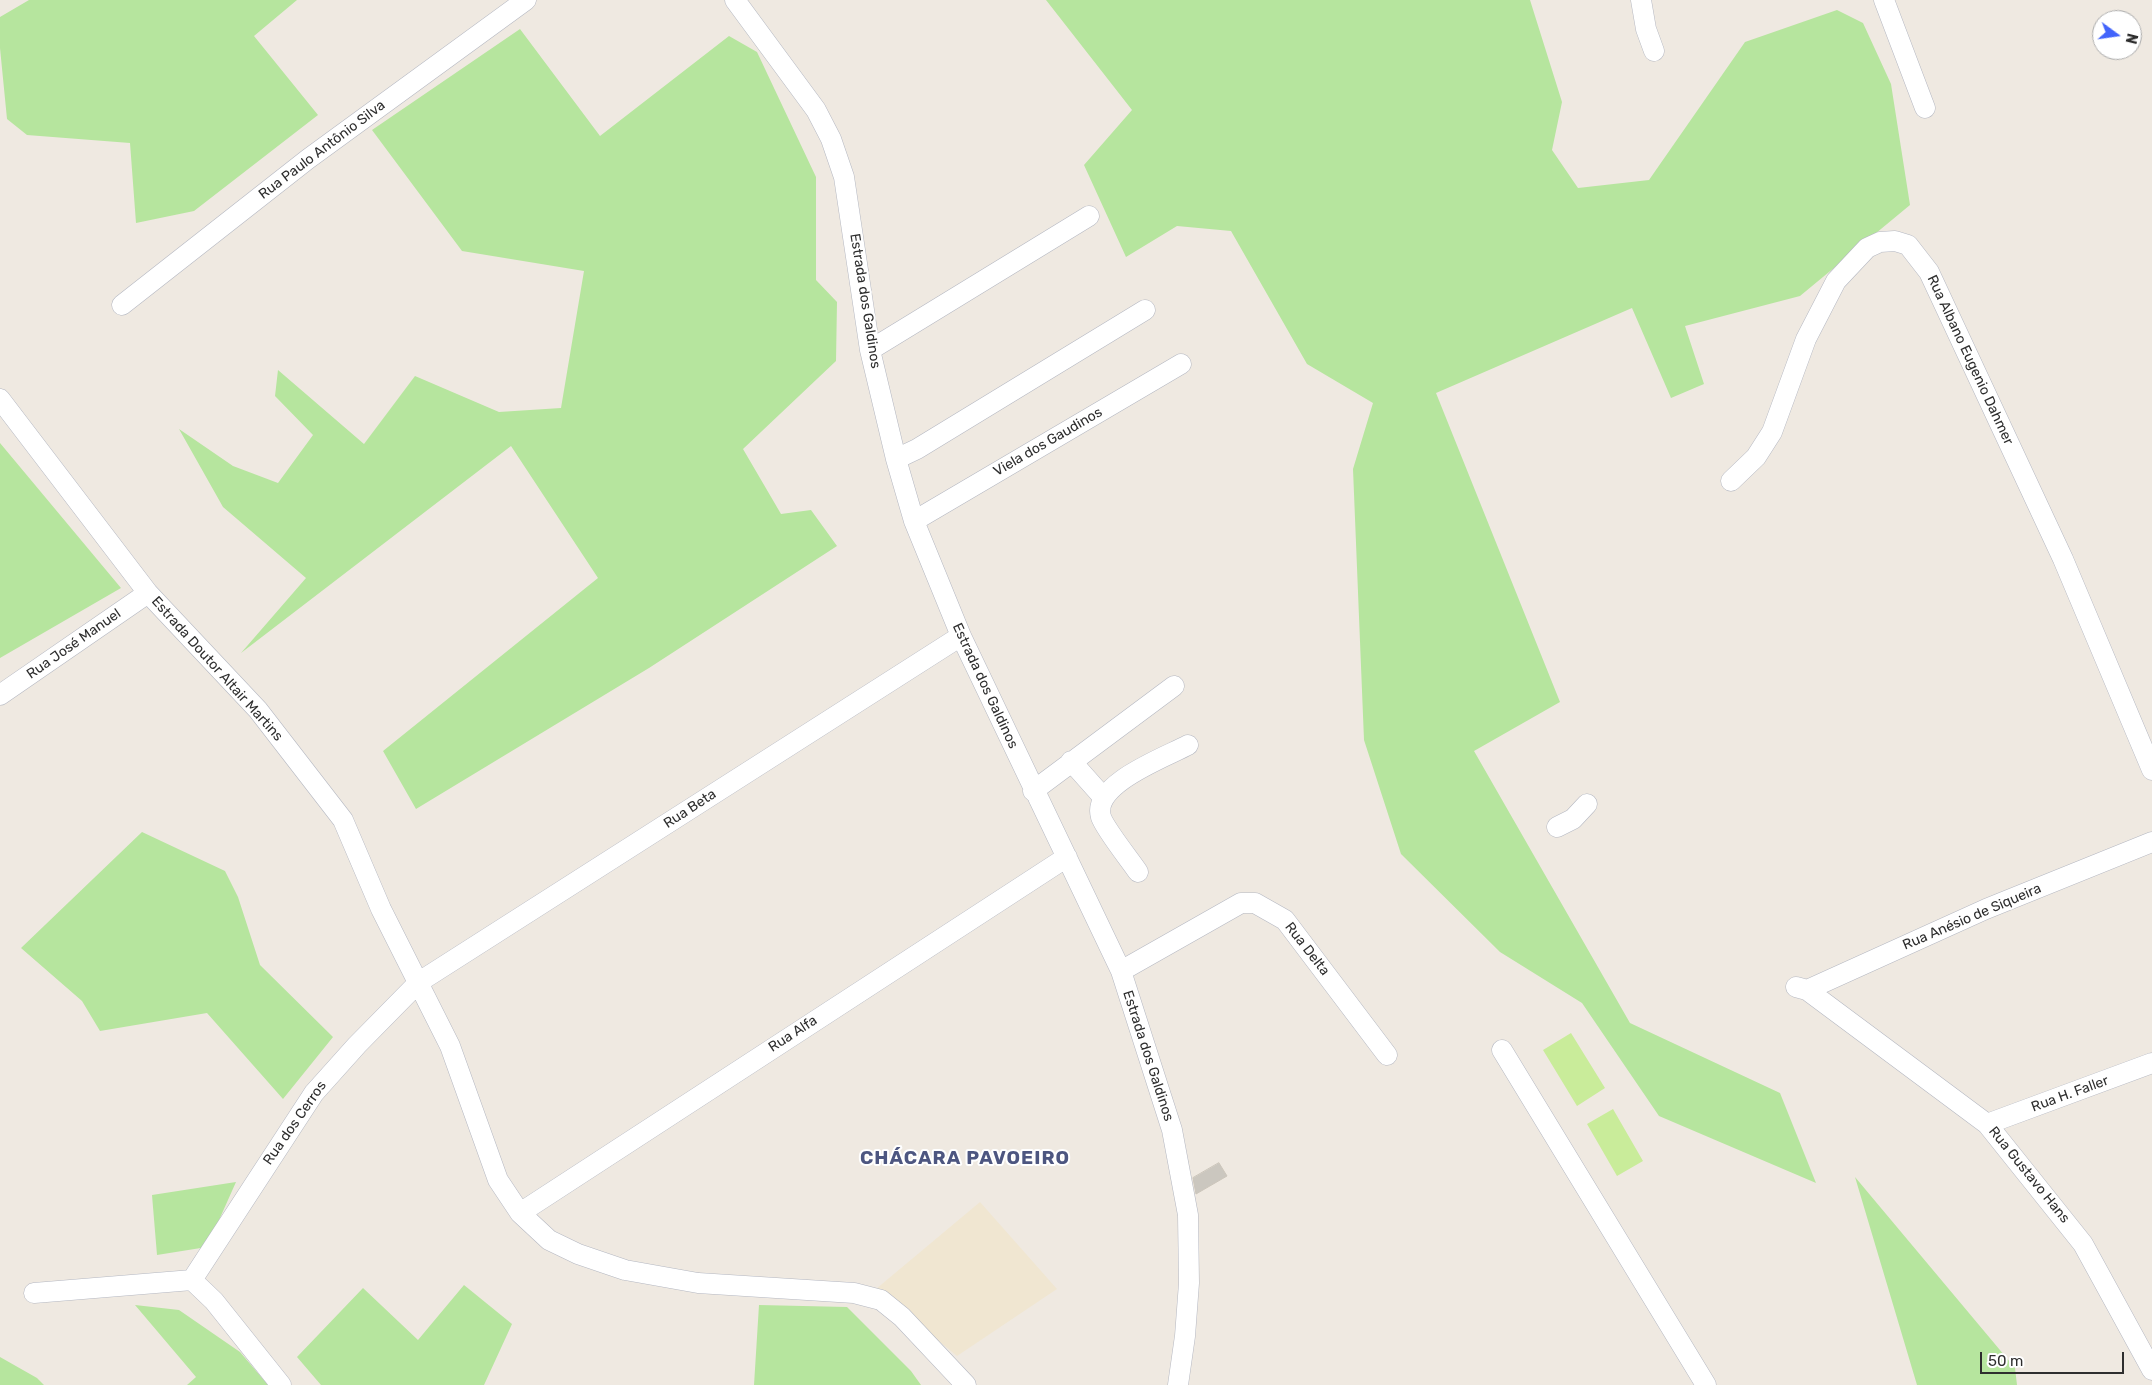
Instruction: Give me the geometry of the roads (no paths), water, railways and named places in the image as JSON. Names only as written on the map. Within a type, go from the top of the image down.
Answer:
[{"type":"street","name":"Rua Paulo Antônio Silva","points":[[122,305],[308,159],[526,0]]},
{"type":"street","name":"Estrada dos Galdinos","points":[[735,0],[816,110],[831,139],[844,177],[870,350],[896,459],[914,521],[961,636],[1120,971],[1172,1130],[1188,1215],[1189,1283],[1185,1336],[1178,1385]]},
{"type":"street","points":[[1641,0],[1646,29],[1654,51]]},
{"type":"street","points":[[1884,0],[1925,108]]},
{"type":"street","points":[[870,350],[1089,216]]},
{"type":"street","name":"Rua Albano Eugenio Dahmer","points":[[1730,481],[1756,457],[1772,432],[1806,339],[1836,281],[1867,248],[1880,242],[1895,241],[1908,245],[1929,272],[2059,550],[2152,770]]},
{"type":"street","points":[[896,459],[917,449],[1145,310]]},
{"type":"street","name":"Viela dos Gaudinos","points":[[914,521],[1181,364]]},
{"type":"street","name":"Estrada Doutor Altair Martins","points":[[0,399],[148,593],[258,710],[343,820],[381,909],[450,1046],[498,1180],[520,1213],[549,1240],[578,1254],[625,1270],[698,1284],[854,1293],[881,1300],[902,1317],[966,1385]]},
{"type":"street","name":"Rua José Manuel","points":[[0,695],[148,593]]},
{"type":"street","name":"Rua Beta","points":[[419,982],[961,636]]},
{"type":"street","points":[[1033,791],[1174,686]]},
{"type":"street","points":[[1138,872],[1101,816],[1103,796],[1119,781],[1188,745]]},
{"type":"street","points":[[1071,761],[1103,796]]},
{"type":"street","points":[[1557,827],[1572,818],[1587,804]]},
{"type":"street","name":"Rua Anésio de Siqueira","points":[[1800,988],[1986,909],[2152,842]]},
{"type":"street","name":"Rua Alfa","points":[[520,1213],[1067,857]]},
{"type":"street","name":"Rua Delta","points":[[1120,971],[1241,903],[1255,903],[1284,920],[1387,1055]]},
{"type":"street","name":"Rua dos Cerros","points":[[192,1280],[314,1094],[357,1045],[419,982]]},
{"type":"street","name":"Rua Gustavo Hans","points":[[1800,988],[1988,1124],[2083,1244],[2152,1370]]},
{"type":"street","points":[[1502,1050],[1706,1385]]},
{"type":"street","name":"Rua H. Faller","points":[[1988,1124],[2152,1064]]},
{"type":"street","points":[[34,1293],[192,1280],[214,1301],[281,1385]]},
{"type":"district","name":"CHÁCARA PAVOEIRO","points":[[965,1159]]}]
